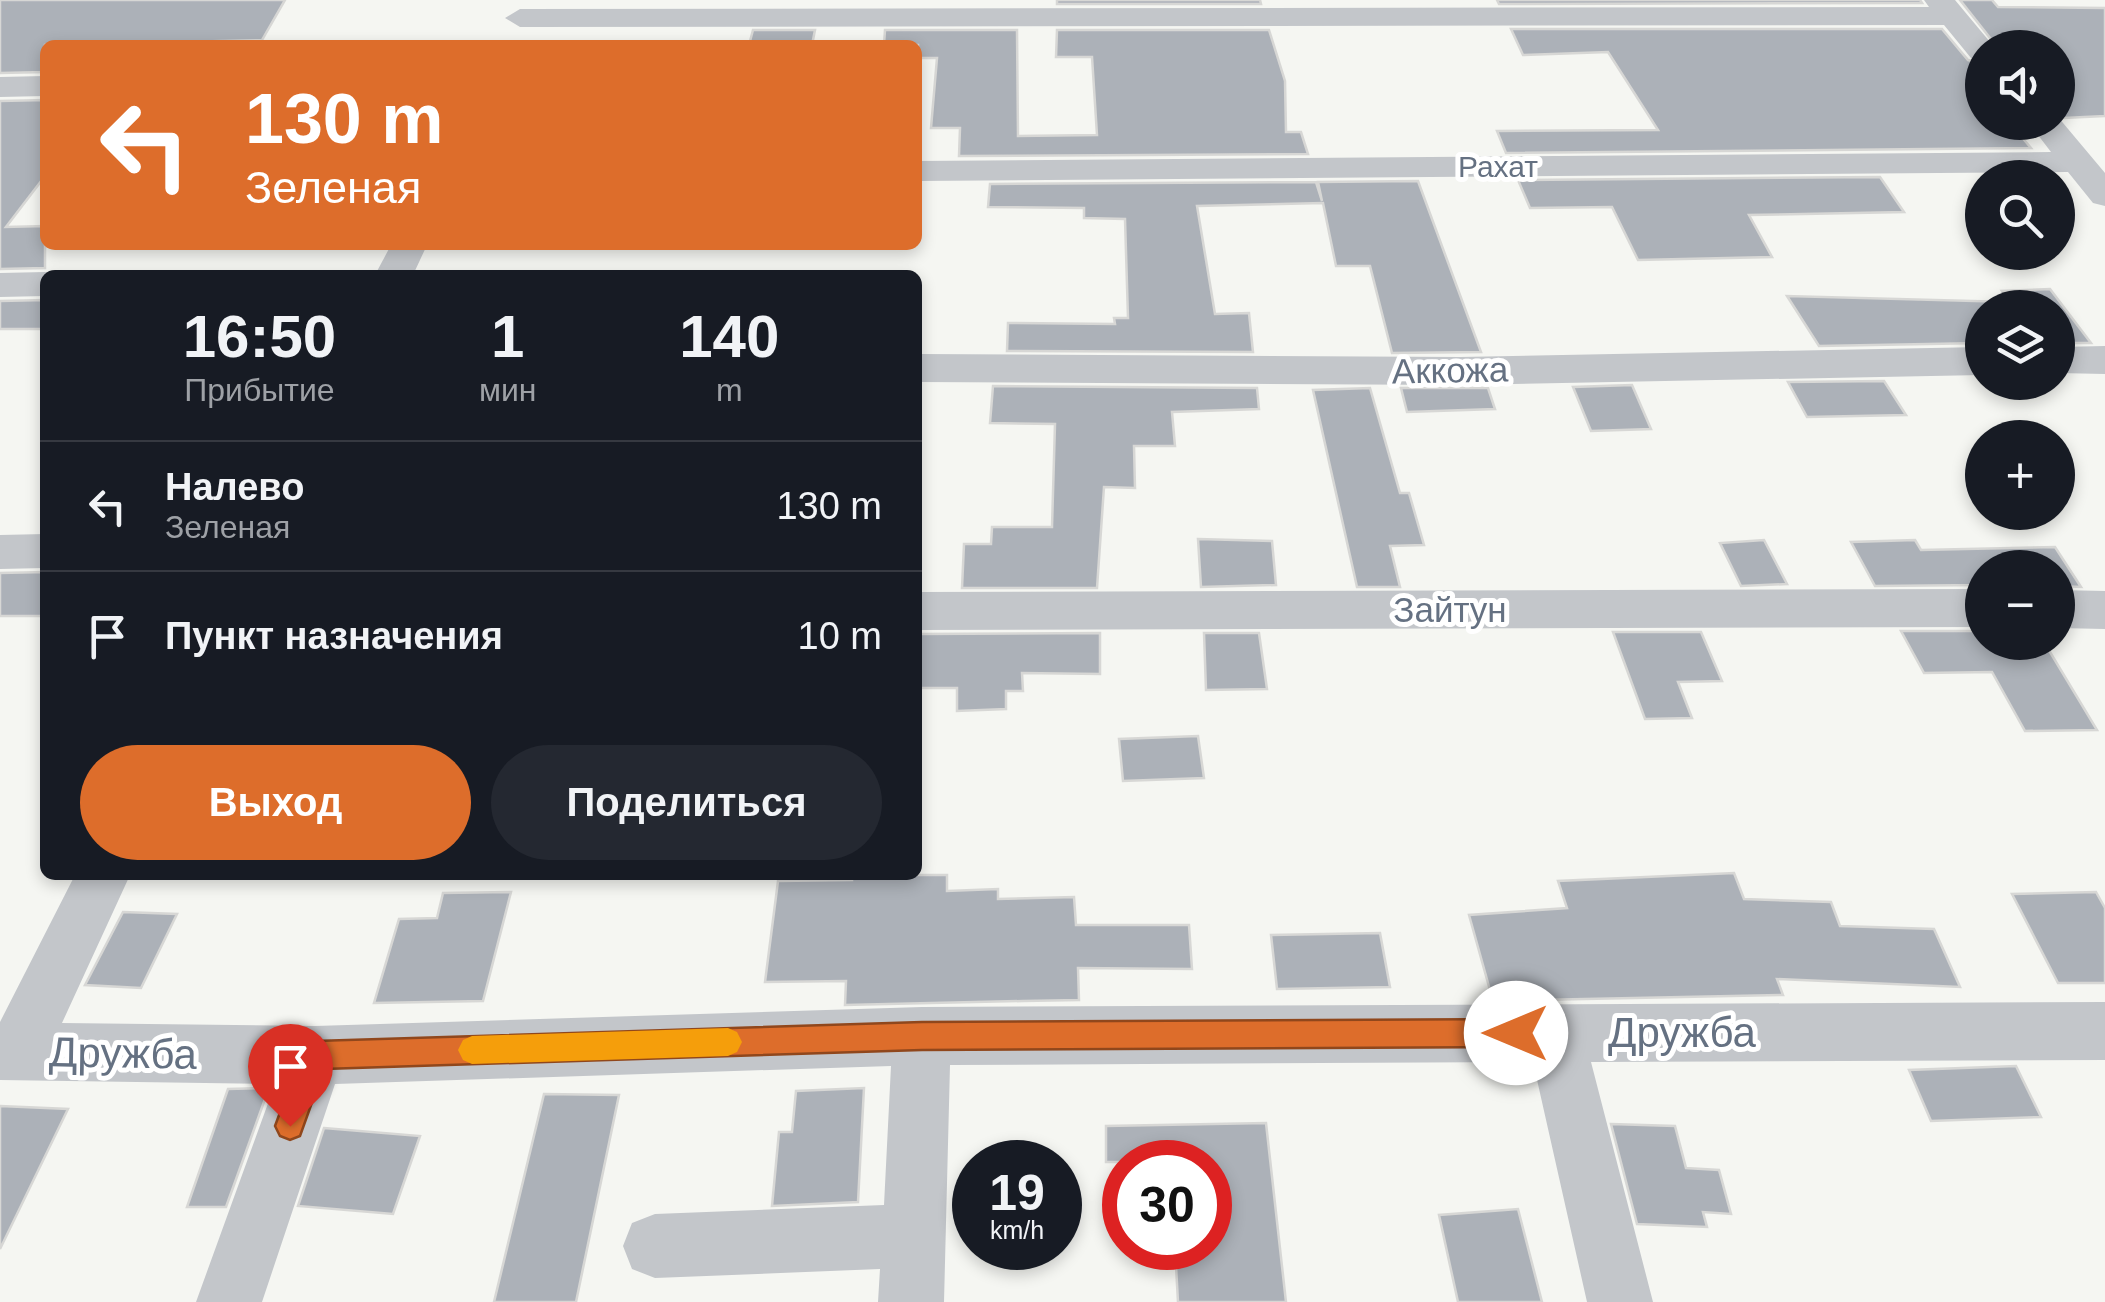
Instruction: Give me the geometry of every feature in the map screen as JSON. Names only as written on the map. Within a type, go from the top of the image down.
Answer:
[{"type":"street","points":[[518,21],[1945,8],[1965,31]]},
{"type":"street","points":[[0,87],[40,86]]},
{"type":"street","points":[[2059,140],[2105,195]]},
{"type":"street","name":"Рахат","points":[[922,171],[2078,162]]},
{"type":"street","points":[[0,285],[40,284]]},
{"type":"street","points":[[2075,360],[2105,360]]},
{"type":"street","name":"Аккожа","points":[[922,368],[1460,371],[1965,361]]},
{"type":"street","points":[[0,552],[40,552]]},
{"type":"street","name":"Зайтун","points":[[922,611],[1965,608]]},
{"type":"street","points":[[2075,609],[2105,610]]},
{"type":"street","points":[[9,1052],[101,880]]},
{"type":"street","name":"Дружба","points":[[9,1052],[315,1055],[922,1036],[2105,1030]]},
{"type":"street","points":[[1555,1033],[1620,1302]]},
{"type":"street","points":[[910,1302],[922,1036]]},
{"type":"street","points":[[228,1302],[315,1055]]},
{"type":"street","points":[[655,1246],[914,1236]]},
{"type":"building","points":[[0,0],[285,0],[262,40],[40,40],[40,72],[0,73]]},
{"type":"building","points":[[1057,0],[1260,0],[1261,4],[1057,4]]},
{"type":"building","points":[[1497,0],[1920,0],[1922,3],[1499,4]]},
{"type":"building","points":[[1960,0],[1992,0],[1998,7],[2105,8],[2105,116],[2075,117],[2075,30],[1984,30]]},
{"type":"building","points":[[1511,29],[1942,29],[1965,56],[1965,140],[2024,140],[2031,148],[1506,153],[1497,131],[1658,130],[1608,52],[1523,55]]},
{"type":"building","points":[[753,30],[815,30],[813,40],[750,40]]},
{"type":"building","points":[[885,30],[1017,30],[1018,136],[1097,135],[1092,57],[1056,57],[1057,30],[1269,30],[1285,81],[1286,132],[1301,132],[1308,154],[959,156],[960,128],[931,128],[937,58],[922,58],[922,40],[884,40]]},
{"type":"building","points":[[40,100],[40,183],[6,227],[40,226],[45,268],[0,269],[0,101]]},
{"type":"building","points":[[1880,177],[1904,212],[1749,215],[1772,257],[1638,260],[1612,207],[1530,208],[1518,180]]},
{"type":"building","points":[[1418,181],[1481,352],[1392,353],[1370,266],[1336,266],[1323,203],[1197,206],[1215,314],[1249,313],[1253,352],[1007,351],[1008,323],[1115,324],[1114,318],[1128,318],[1125,219],[1084,218],[1084,208],[988,207],[990,184],[1316,182],[1322,201],[1318,182]]},
{"type":"building","points":[[1787,296],[1965,301],[1965,343],[1819,346]]},
{"type":"building","points":[[40,300],[40,329],[0,329],[0,301]]},
{"type":"building","points":[[2075,322],[2091,343],[2075,343]]},
{"type":"building","points":[[1884,381],[1906,415],[1807,417],[1788,382]]},
{"type":"building","points":[[1632,385],[1651,429],[1591,431],[1573,387]]},
{"type":"building","points":[[993,386],[1257,388],[1259,409],[1172,412],[1175,446],[1134,446],[1135,488],[1104,487],[1097,588],[962,588],[964,544],[991,544],[992,527],[1052,527],[1055,424],[990,423]]},
{"type":"building","points":[[1370,388],[1400,493],[1409,493],[1424,545],[1390,546],[1400,587],[1357,587],[1313,390]]},
{"type":"building","points":[[1401,388],[1488,388],[1495,409],[1407,412]]},
{"type":"building","points":[[1198,539],[1272,541],[1276,585],[1201,587]]},
{"type":"building","points":[[1764,540],[1787,584],[1741,586],[1720,543]]},
{"type":"building","points":[[1915,540],[1921,550],[2055,547],[2057,550],[1965,550],[1965,585],[1875,586],[1851,542]]},
{"type":"building","points":[[40,572],[40,616],[0,616],[0,573]]},
{"type":"building","points":[[1901,631],[1965,631],[1965,660],[2055,660],[2097,730],[2025,731],[1992,672],[1924,673]]},
{"type":"building","points":[[1613,632],[1701,632],[1722,681],[1678,682],[1692,718],[1645,719]]},
{"type":"building","points":[[1100,633],[1100,674],[1022,673],[1023,691],[1006,691],[1006,709],[957,711],[957,688],[922,688],[922,634]]},
{"type":"building","points":[[1204,633],[1259,633],[1267,689],[1206,690]]},
{"type":"building","points":[[1198,736],[1204,778],[1123,781],[1119,739]]},
{"type":"building","points":[[1734,873],[1744,899],[1831,902],[1840,926],[1934,929],[1960,987],[1777,979],[1783,995],[1493,1001],[1469,915],[1567,908],[1558,881]]},
{"type":"building","points":[[922,875],[947,875],[947,891],[998,889],[998,899],[1074,897],[1076,925],[1189,925],[1192,969],[1078,968],[1079,1000],[845,1005],[846,981],[765,982],[778,881],[922,880]]},
{"type":"building","points":[[511,892],[483,1001],[374,1003],[399,919],[437,918],[443,893]]},
{"type":"building","points":[[2096,892],[2105,908],[2105,983],[2058,983],[2012,894]]},
{"type":"building","points":[[123,912],[177,914],[141,988],[85,985]]},
{"type":"building","points":[[1380,933],[1390,987],[1277,989],[1271,935]]},
{"type":"building","points":[[2016,1066],[2041,1117],[1931,1121],[1909,1070]]},
{"type":"building","points":[[269,1088],[226,1207],[187,1207],[228,1089]]},
{"type":"building","points":[[864,1088],[858,1202],[772,1206],[779,1132],[792,1132],[796,1091]]},
{"type":"building","points":[[544,1094],[619,1095],[576,1302],[494,1302]]},
{"type":"building","points":[[0,1106],[68,1109],[0,1249]]},
{"type":"building","points":[[1266,1123],[1286,1302],[1178,1302],[1176,1270],[1232,1270],[1232,1140],[1106,1140],[1106,1126]]},
{"type":"building","points":[[1611,1124],[1675,1126],[1686,1168],[1719,1170],[1731,1214],[1703,1212],[1707,1227],[1637,1224]]},
{"type":"building","points":[[324,1128],[420,1136],[393,1214],[298,1206]]},
{"type":"building","points":[[1518,1209],[1542,1302],[1458,1302],[1439,1215]]},
{"type":"slow traffic","points":[[472,1050],[728,1042]]},
{"type":"route","points":[[290,1126],[315,1055],[922,1036],[1516,1033]]}]
